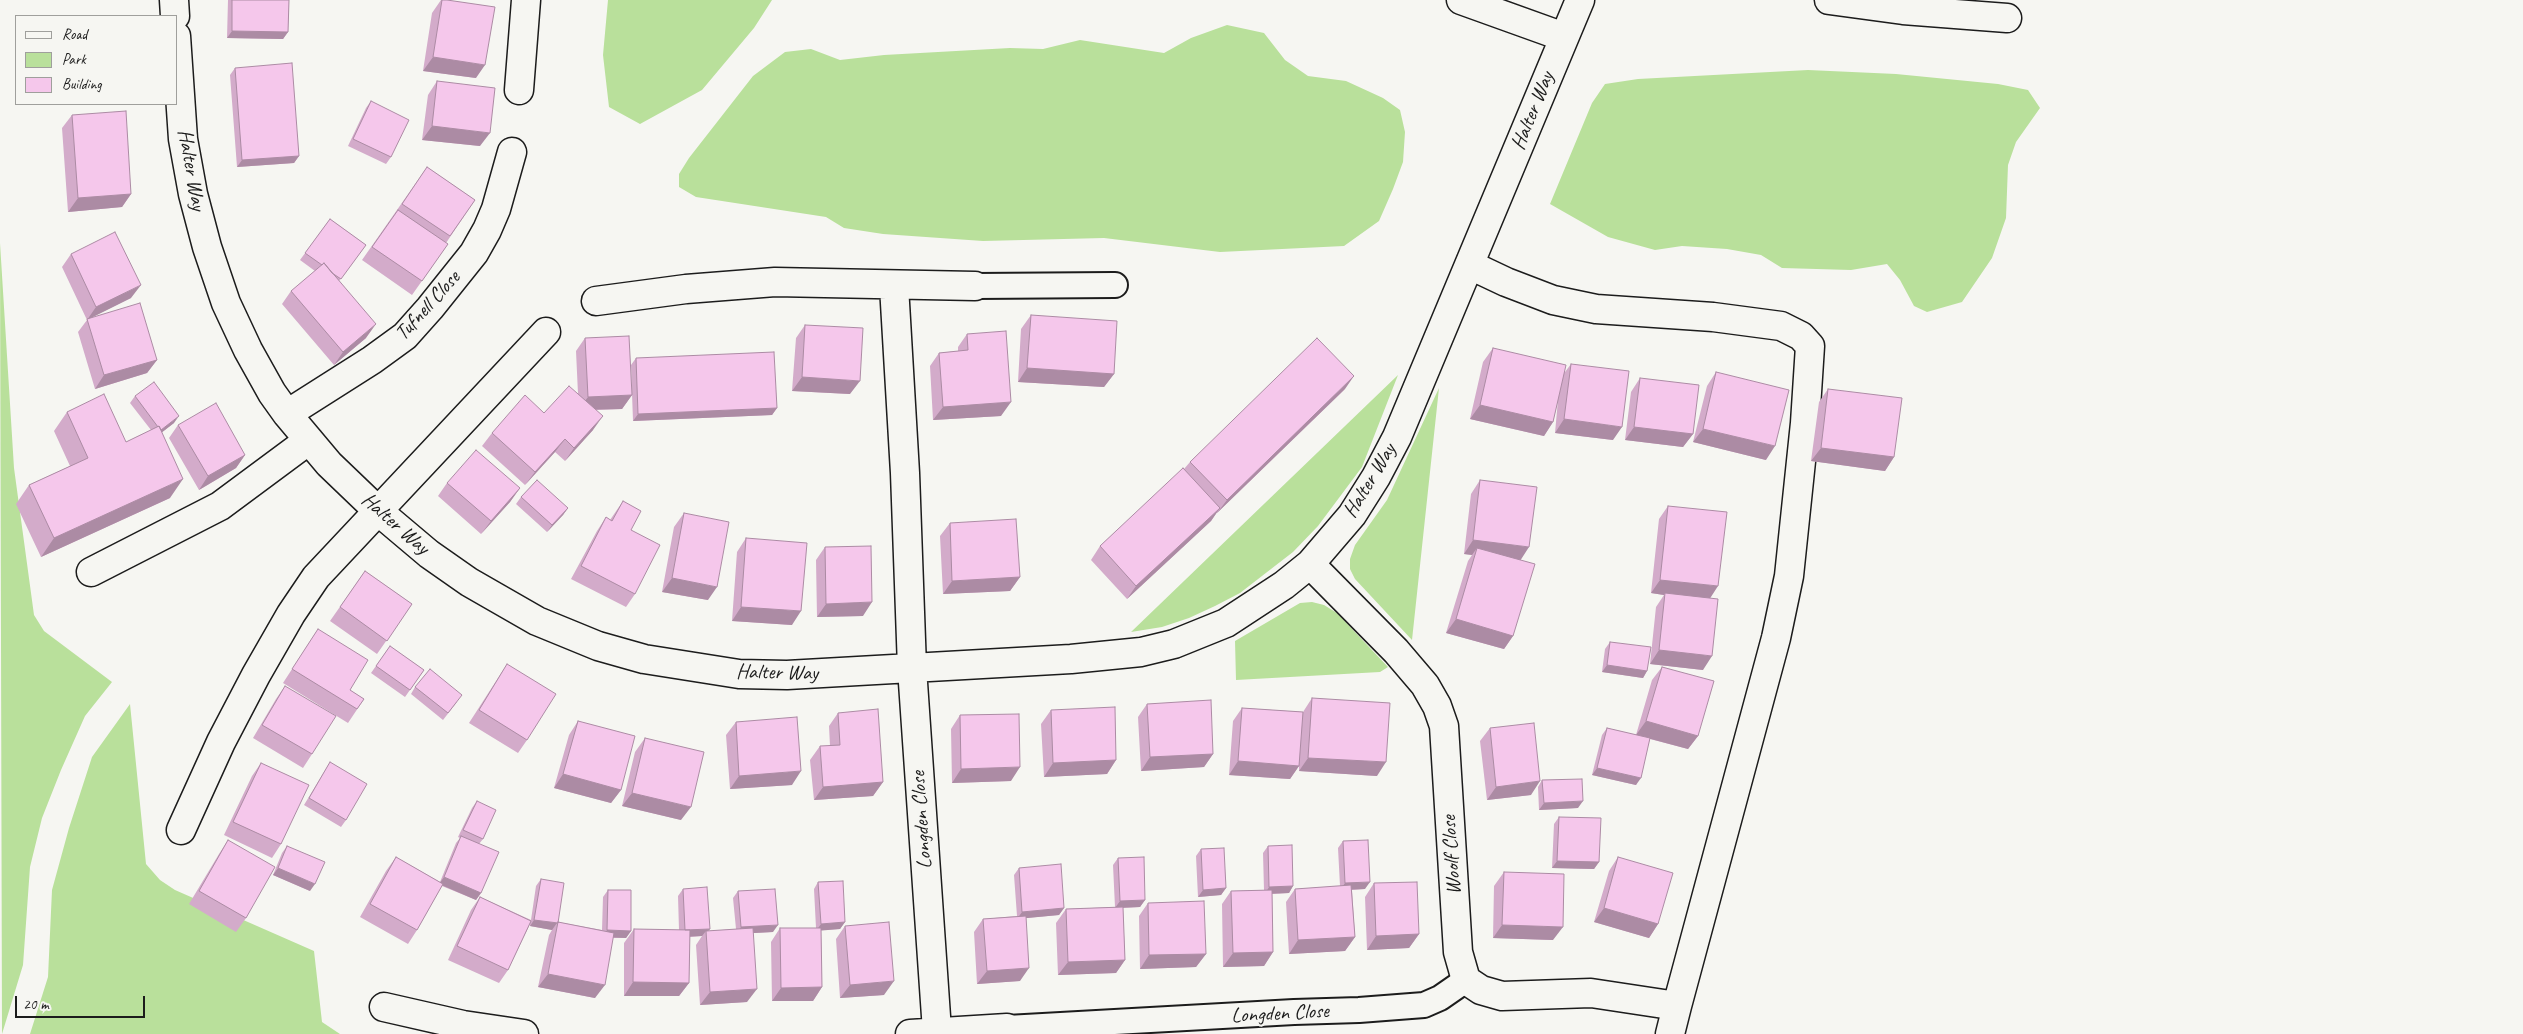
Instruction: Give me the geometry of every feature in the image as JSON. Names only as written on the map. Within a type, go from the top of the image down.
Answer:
[{"type":"street","points":[[174,0],[175,15]]},
{"type":"street","points":[[519,90],[526,0]]},
{"type":"street","points":[[1461,0],[1564,37]]},
{"type":"street","name":"Halter Way","points":[[178,62],[184,140],[193,194],[207,247],[226,303],[248,350],[287,414],[309,440],[378,511],[429,554],[469,582],[537,621],[598,646],[644,659],[739,674],[796,675],[1071,659],[1141,652],[1174,644],[1232,619],[1284,586],[1310,564],[1352,515],[1376,477],[1397,437],[1580,0]]},
{"type":"street","points":[[1829,0],[1903,10],[2007,18]]},
{"type":"street","name":"Tufnell Close","points":[[287,414],[372,360],[405,336],[430,308],[474,253],[487,230],[496,209],[512,152]]},
{"type":"street","points":[[1470,265],[1506,282],[1553,300],[1596,309],[1713,317],[1781,326],[1801,336],[1810,346],[1805,423],[1789,576],[1776,638],[1670,1034]]},
{"type":"street","points":[[596,300],[686,289],[775,282],[894,286],[975,286]]},
{"type":"street","points":[[894,286],[912,668]]},
{"type":"street","points":[[181,830],[221,742],[291,614],[316,577],[546,332]]},
{"type":"street","points":[[91,572],[220,506],[309,440]]},
{"type":"street","name":"Woolf Close","points":[[1310,564],[1396,651],[1425,685],[1437,706],[1444,726],[1458,952],[1466,980]]},
{"type":"street","name":"Longden Close","points":[[912,668],[937,1031]]},
{"type":"street","points":[[1466,980],[1481,990],[1502,996],[1523,997],[1591,993],[1677,1006]]},
{"type":"street","points":[[384,1007],[463,1025],[524,1034]]},
{"type":"street","name":"Longden Close","points":[[910,1034],[1007,1028]]},
{"type":"lane","points":[[975,286],[1115,285]]},
{"type":"lane","name":"Longden Close","points":[[1007,1028],[1424,1005],[1440,998],[1466,980]]},
{"type":"green space","points":[[608,0],[772,0],[754,28],[702,90],[640,124],[609,107],[603,55]]},
{"type":"green space","points":[[1227,25],[1264,33],[1285,60],[1308,76],[1346,81],[1383,98],[1400,110],[1405,132],[1403,162],[1393,189],[1379,221],[1344,246],[1220,252],[1104,238],[983,241],[883,234],[844,228],[826,217],[696,197],[679,187],[679,174],[689,158],[753,76],[785,52],[811,49],[840,60],[884,55],[1010,48],[1043,49],[1080,40],[1164,53],[1191,38]]},
{"type":"green space","points":[[1808,70],[1896,74],[1998,84],[2028,90],[2040,108],[2016,142],[2008,165],[2006,218],[1992,258],[1962,302],[1927,312],[1914,306],[1900,280],[1887,264],[1851,270],[1782,268],[1761,255],[1727,249],[1682,246],[1655,250],[1608,237],[1550,204],[1592,103],[1605,84],[1638,79]]},
{"type":"green space","points":[[0,243],[14,468],[34,615],[44,631],[112,682],[85,716],[42,818],[30,867],[23,965],[2,1034]]},
{"type":"green space","points":[[1398,375],[1362,467],[1318,526],[1293,552],[1240,593],[1215,606],[1189,618],[1162,627],[1131,632]]},
{"type":"green space","points":[[1439,388],[1412,640],[1355,579],[1350,569],[1350,559],[1355,545],[1387,500]]},
{"type":"green space","points":[[1312,602],[1324,605],[1337,613],[1388,667],[1380,672],[1236,680],[1235,641],[1300,603]]},
{"type":"green space","points":[[130,704],[146,864],[160,880],[175,890],[314,951],[322,1022],[340,1034],[30,1034],[48,977],[52,890],[69,828],[92,757]]},
{"type":"building","points":[[232,0],[289,0],[288,32],[232,31]]},
{"type":"building","points":[[442,0],[495,7],[485,65],[433,57]]},
{"type":"building","points":[[292,63],[299,156],[242,160],[235,68]]},
{"type":"building","points":[[437,81],[495,88],[490,133],[432,126]]},
{"type":"building","points":[[371,101],[409,120],[391,157],[353,139]]},
{"type":"building","points":[[126,111],[131,194],[78,198],[72,115]]},
{"type":"building","points":[[427,167],[475,200],[450,236],[402,204]]},
{"type":"building","points":[[398,210],[448,244],[422,281],[372,247]]},
{"type":"building","points":[[330,219],[366,245],[341,279],[332,273],[324,263],[322,265],[305,253]]},
{"type":"building","points":[[115,232],[141,285],[96,307],[71,254]]},
{"type":"building","points":[[324,263],[376,324],[343,352],[291,291]]},
{"type":"building","points":[[140,303],[157,360],[104,375],[87,319]]},
{"type":"building","points":[[1031,315],[1117,321],[1114,374],[1027,368]]},
{"type":"building","points":[[805,325],[863,328],[860,381],[802,377]]},
{"type":"building","points":[[1006,331],[1011,402],[943,407],[939,353],[968,350],[967,334]]},
{"type":"building","points":[[629,336],[632,395],[588,397],[585,338]]},
{"type":"building","points":[[1317,338],[1354,376],[1227,500],[1190,462]]},
{"type":"building","points":[[1493,348],[1566,365],[1553,422],[1480,405]]},
{"type":"building","points":[[774,352],[777,408],[638,414],[636,358]]},
{"type":"building","points":[[1571,364],[1629,371],[1622,427],[1564,419]]},
{"type":"building","points":[[1716,372],[1789,390],[1775,446],[1703,429]]},
{"type":"building","points":[[1640,378],[1699,385],[1693,434],[1634,427]]},
{"type":"building","points":[[154,382],[179,416],[161,430],[135,396]]},
{"type":"building","points":[[569,386],[603,416],[574,448],[565,439],[535,472],[492,433],[525,395],[544,413]]},
{"type":"building","points":[[1828,389],[1902,398],[1894,457],[1821,448]]},
{"type":"building","points":[[104,394],[126,442],[159,426],[183,479],[54,538],[29,485],[88,458],[67,412]]},
{"type":"building","points":[[216,403],[245,455],[208,476],[178,425]]},
{"type":"building","points":[[476,450],[520,488],[491,521],[447,483]]},
{"type":"building","points":[[1183,468],[1220,508],[1136,586],[1100,546]]},
{"type":"building","points":[[537,480],[568,508],[552,525],[521,497]]},
{"type":"building","points":[[1480,480],[1537,487],[1529,547],[1473,540]]},
{"type":"building","points":[[623,501],[641,511],[631,530],[660,545],[635,594],[581,566],[606,517],[612,521]]},
{"type":"building","points":[[1668,506],[1727,512],[1718,586],[1660,580]]},
{"type":"building","points":[[684,513],[729,522],[717,587],[672,578]]},
{"type":"building","points":[[1016,519],[1020,577],[952,581],[950,523]]},
{"type":"building","points":[[746,538],[807,543],[801,611],[741,607]]},
{"type":"building","points":[[871,546],[872,602],[826,604],[825,547]]},
{"type":"building","points":[[1477,548],[1535,564],[1513,636],[1456,619]]},
{"type":"building","points":[[365,571],[412,604],[387,641],[340,607]]},
{"type":"building","points":[[1665,593],[1718,599],[1712,656],[1659,650]]},
{"type":"building","points":[[318,629],[368,660],[350,690],[364,699],[357,709],[292,669]]},
{"type":"building","points":[[1610,642],[1651,647],[1647,671],[1607,665]]},
{"type":"building","points":[[390,646],[424,670],[410,690],[376,666]]},
{"type":"building","points":[[507,664],[556,694],[527,740],[479,710]]},
{"type":"building","points":[[1662,667],[1714,681],[1698,736],[1646,721]]},
{"type":"building","points":[[430,669],[462,695],[448,713],[415,687]]},
{"type":"building","points":[[285,686],[336,716],[312,754],[262,725]]},
{"type":"building","points":[[1312,698],[1390,703],[1386,762],[1308,758]]},
{"type":"building","points":[[1211,700],[1213,754],[1150,757],[1147,704]]},
{"type":"building","points":[[1115,707],[1116,760],[1053,763],[1051,710]]},
{"type":"building","points":[[1242,708],[1303,712],[1299,766],[1238,761]]},
{"type":"building","points":[[878,709],[883,782],[823,787],[820,746],[840,745],[838,713]]},
{"type":"building","points":[[1019,714],[1020,767],[961,769],[960,715]]},
{"type":"building","points":[[797,717],[801,771],[739,776],[736,722]]},
{"type":"building","points":[[578,721],[635,736],[621,790],[563,774]]},
{"type":"building","points":[[1534,723],[1540,781],[1496,787],[1490,728]]},
{"type":"building","points":[[1607,728],[1650,738],[1641,778],[1597,768]]},
{"type":"building","points":[[645,738],[704,752],[691,807],[632,793]]},
{"type":"building","points":[[330,762],[367,784],[346,820],[309,798]]},
{"type":"building","points":[[261,763],[309,785],[281,844],[233,822]]},
{"type":"building","points":[[1582,779],[1583,801],[1544,803],[1542,780]]},
{"type":"building","points":[[477,801],[496,810],[483,839],[463,830]]},
{"type":"building","points":[[1559,817],[1601,818],[1599,862],[1557,861]]},
{"type":"building","points":[[461,836],[499,852],[481,893],[444,877]]},
{"type":"building","points":[[228,840],[275,867],[246,918],[199,891]]},
{"type":"building","points":[[1368,840],[1370,882],[1345,883],[1343,841]]},
{"type":"building","points":[[1292,845],[1293,886],[1269,887],[1268,846]]},
{"type":"building","points":[[287,846],[325,862],[315,884],[278,868]]},
{"type":"building","points":[[1224,848],[1226,888],[1203,890],[1201,849]]},
{"type":"building","points":[[396,857],[443,884],[417,930],[370,904]]},
{"type":"building","points":[[1144,857],[1145,900],[1120,901],[1118,858]]},
{"type":"building","points":[[1618,857],[1673,873],[1658,924],[1604,908]]},
{"type":"building","points":[[1061,864],[1064,908],[1022,912],[1019,868]]},
{"type":"building","points":[[1504,872],[1564,874],[1563,927],[1502,925]]},
{"type":"building","points":[[541,879],[564,883],[558,923],[534,920]]},
{"type":"building","points":[[843,881],[845,922],[821,924],[818,882]]},
{"type":"building","points":[[1417,882],[1419,934],[1376,936],[1374,883]]},
{"type":"building","points":[[1351,885],[1355,937],[1298,940],[1295,889]]},
{"type":"building","points":[[707,887],[710,929],[685,930],[683,889]]},
{"type":"building","points":[[775,889],[778,925],[741,927],[738,891]]},
{"type":"building","points":[[608,890],[631,890],[631,931],[607,930]]},
{"type":"building","points":[[1272,890],[1273,952],[1233,953],[1231,891]]},
{"type":"building","points":[[480,897],[531,921],[508,970],[457,946]]},
{"type":"building","points":[[1204,901],[1206,954],[1149,955],[1148,903]]},
{"type":"building","points":[[1123,907],[1125,960],[1068,962],[1066,909]]},
{"type":"building","points":[[1026,916],[1029,968],[987,971],[983,919]]},
{"type":"building","points":[[558,922],[614,933],[605,985],[548,974]]},
{"type":"building","points":[[889,922],[894,981],[850,985],[845,926]]},
{"type":"building","points":[[753,928],[757,989],[710,992],[706,931]]},
{"type":"building","points":[[780,928],[821,928],[822,987],[781,988]]},
{"type":"building","points":[[634,929],[690,930],[689,983],[633,982]]}]
